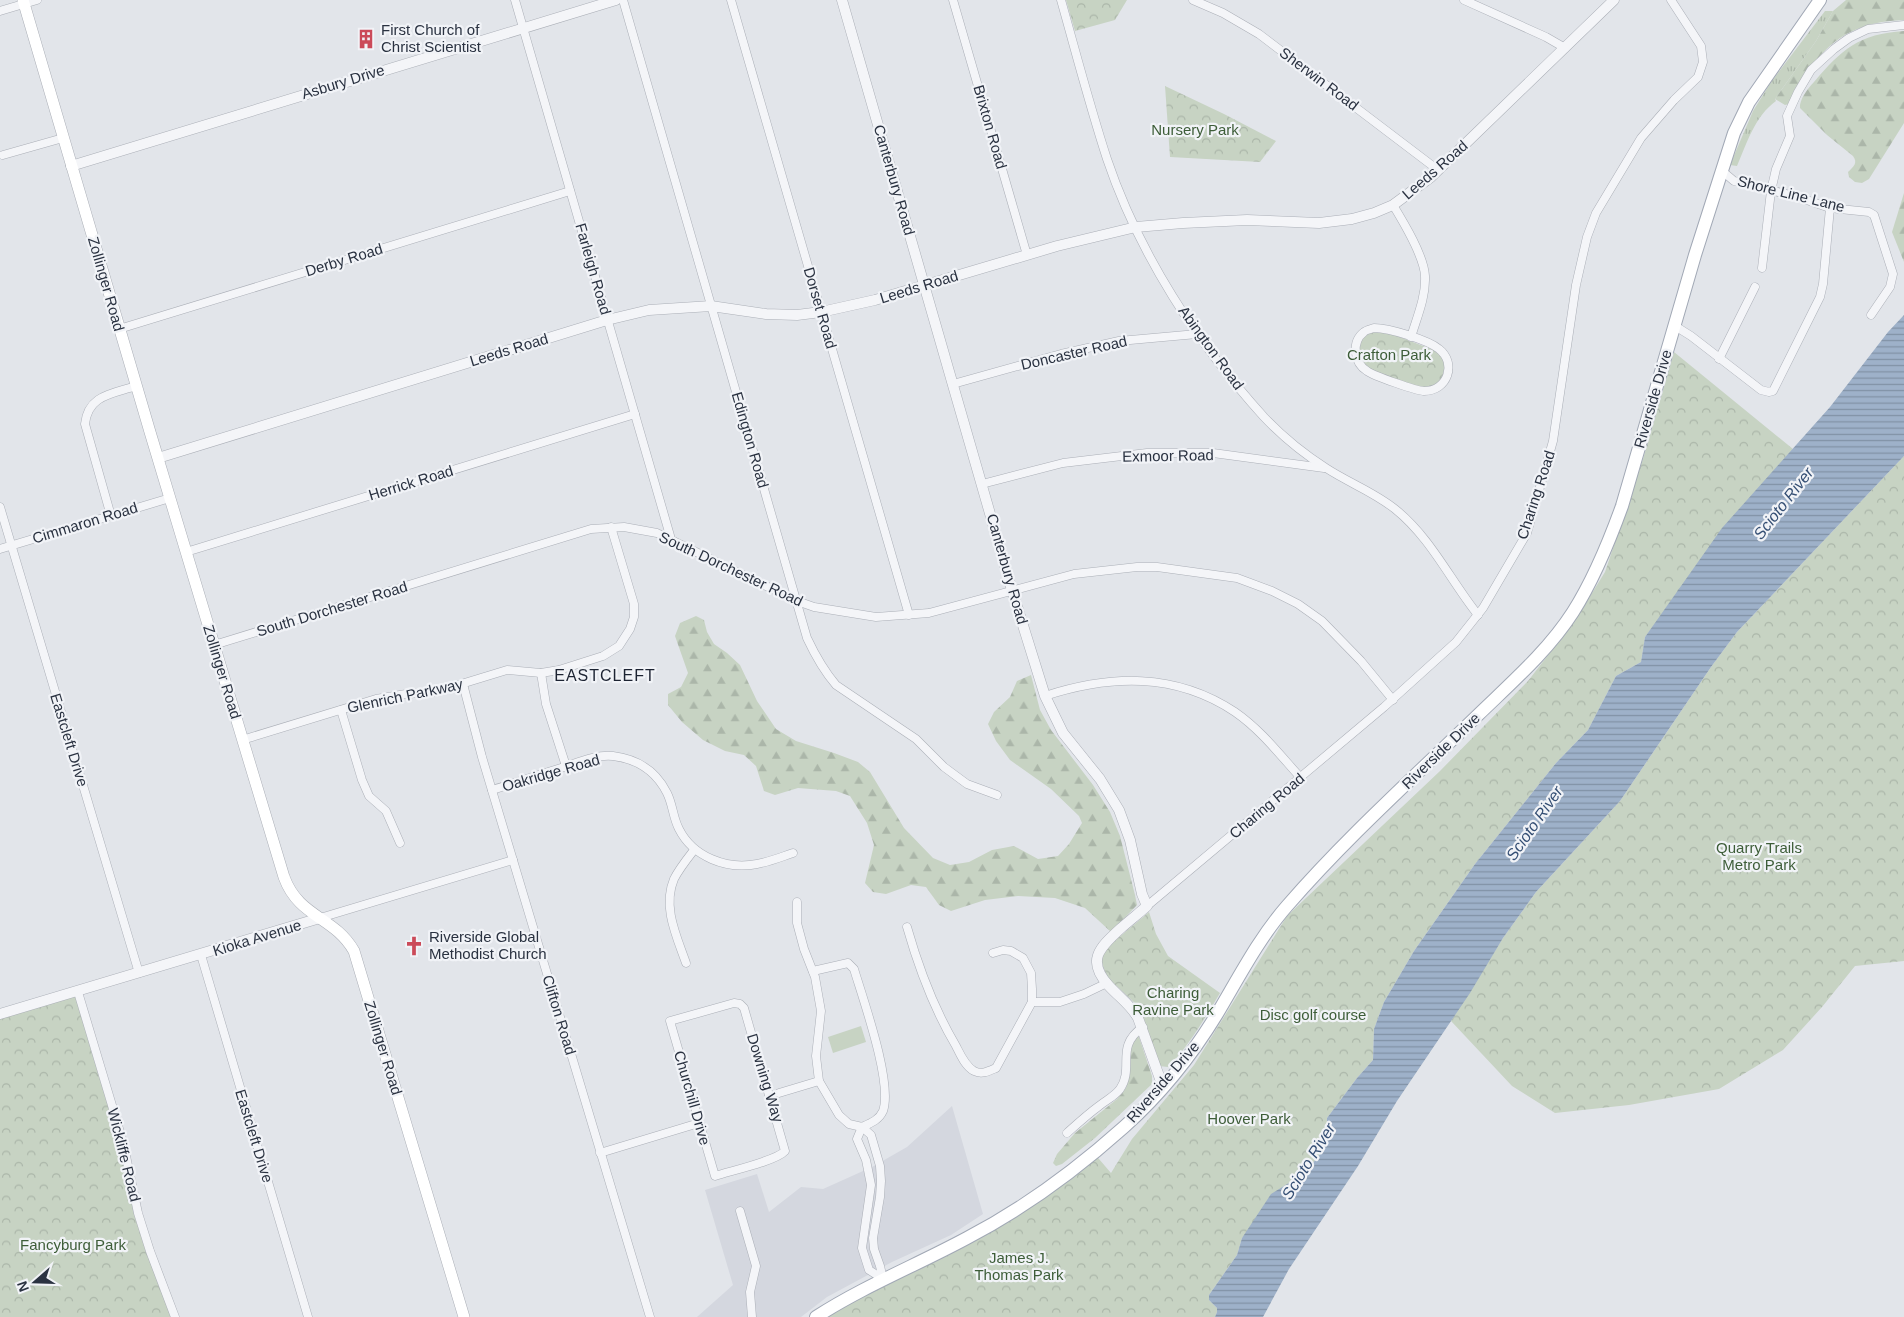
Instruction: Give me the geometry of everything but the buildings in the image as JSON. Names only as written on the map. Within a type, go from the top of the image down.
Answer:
[{"type":"main road","name":"Riverside Drive","points":[[816,1317],[883,1279],[968,1238],[1025,1203],[1073,1168],[1125,1126],[1163,1087],[1198,1043],[1257,948],[1286,908],[1344,844],[1534,659],[1557,634],[1573,612],[1591,580],[1610,539],[1622,506],[1721,170],[1734,133],[1748,102],[1820,0]]},
{"type":"main road","name":"Zollinger Road","points":[[23,2],[286,884],[298,902],[343,935],[354,951],[464,1317]]},
{"type":"street","points":[[0,11],[23,2],[37,0]]},
{"type":"street","name":"Farleigh Road","points":[[515,0],[671,539]]},
{"type":"street","name":"Asbury Drive","points":[[71,166],[616,0]]},
{"type":"street","name":"Edington Road","points":[[623,0],[807,638],[813,651],[828,676],[836,685],[916,739],[944,767],[967,784],[998,795]]},
{"type":"street","name":"Dorset Road","points":[[731,0],[909,615]]},
{"type":"street","name":"Canterbury Road","points":[[842,0],[1044,696],[1063,733],[1100,779],[1119,810],[1130,840],[1142,894],[1147,906]]},
{"type":"street","name":"Brixton Road","points":[[953,0],[1027,255]]},
{"type":"street","name":"Abington Road","points":[[1061,0],[1107,160],[1136,228],[1153,262],[1197,334],[1265,417],[1292,443],[1326,469],[1374,494],[1412,524],[1427,542],[1478,615]]},
{"type":"street","name":"Sherwin Road","points":[[1193,0],[1223,13],[1259,34],[1358,107],[1438,170]]},
{"type":"street","points":[[1464,0],[1546,37],[1565,48]]},
{"type":"street","name":"Leeds Road","points":[[158,458],[607,320],[649,310],[711,306],[766,314],[798,315],[821,312],[875,300],[1027,255],[1136,228],[1219,220],[1319,223],[1374,213],[1393,205],[1438,170],[1614,0]]},
{"type":"street","name":"Charing Road","points":[[1147,906],[1393,700],[1456,642],[1483,608],[1527,534],[1553,441],[1576,285],[1587,237],[1596,213],[1641,138],[1698,76],[1703,62],[1701,46],[1671,0]]},
{"type":"street","points":[[1762,268],[1771,191],[1776,170],[1790,136],[1787,116],[1798,92],[1811,70],[1834,48],[1868,29],[1904,25]]},
{"type":"street","points":[[3,155],[63,138]]},
{"type":"street","name":"Shore Line Lane","points":[[1721,170],[1734,181],[1798,197],[1830,208],[1869,212],[1876,218],[1893,274],[1890,287],[1872,315]]},
{"type":"street","name":"Derby Road","points":[[119,328],[570,191]]},
{"type":"street","points":[[1393,205],[1418,253],[1425,275],[1423,298],[1411,337]]},
{"type":"street","points":[[1675,326],[1764,392],[1769,392],[1776,388],[1820,297],[1823,284],[1830,208]]},
{"type":"street","points":[[1719,359],[1755,286]]},
{"type":"street","points":[[1374,328],[1386,328],[1411,337],[1437,347],[1446,355],[1449,365],[1448,377],[1442,385],[1432,390],[1422,391],[1367,372],[1359,364],[1355,353],[1356,341],[1364,332],[1374,328]]},
{"type":"street","name":"Doncaster Road","points":[[953,384],[1061,354],[1119,341],[1197,334]]},
{"type":"street","points":[[111,516],[85,424],[86,413],[92,403],[136,386]]},
{"type":"street","name":"Herrick Road","points":[[186,552],[635,414]]},
{"type":"street","name":"Exmoor Road","points":[[982,484],[1063,463],[1147,453],[1213,453],[1326,469]]},
{"type":"street","name":"Cimmaron Road","points":[[0,549],[170,498]]},
{"type":"street","name":"Eastcleft Drive","points":[[0,507],[139,974]]},
{"type":"street","name":"South Dorchester Road","points":[[214,645],[584,532],[611,527],[624,527],[657,533],[797,601],[814,607],[876,617],[947,610],[1012,590],[1074,574],[1137,567],[1157,567],[1238,578],[1272,591],[1298,604],[1322,621],[1361,661],[1393,700]]},
{"type":"street","name":"Glenrich Parkway","points":[[242,740],[376,699],[435,692],[507,670],[541,673],[559,670],[603,656],[619,646],[630,629],[634,617],[634,604],[611,527]]},
{"type":"street","points":[[541,673],[546,704],[566,766]]},
{"type":"street","points":[[1044,696],[1086,684],[1115,680],[1164,683],[1194,692],[1241,717],[1272,745],[1300,777]]},
{"type":"street","name":"Clifton Road","points":[[463,684],[492,790],[650,1317]]},
{"type":"street","points":[[341,710],[362,780],[369,796],[386,811],[400,842]]},
{"type":"street","name":"Oakridge Road","points":[[492,790],[587,760],[610,756],[634,760],[654,774],[667,793],[679,830],[694,850],[717,862],[743,866],[793,853]]},
{"type":"street","points":[[686,963],[672,924],[670,901],[675,879],[694,850]]},
{"type":"street","name":"Kioka Avenue","points":[[0,1014],[139,974],[513,860]]},
{"type":"street","points":[[797,902],[797,923],[804,949],[813,971],[821,1012],[816,1056],[819,1081],[839,1115],[849,1124],[862,1127],[871,1134],[880,1166],[880,1197],[873,1244],[883,1279]]},
{"type":"street","points":[[1147,906],[1100,949],[1097,958],[1097,968],[1107,984],[1134,1010],[1143,1027],[1163,1087]]},
{"type":"street","points":[[907,927],[933,1005],[964,1061],[972,1070],[982,1072],[996,1068],[1032,1002],[1031,973],[1023,958],[1012,950],[1003,950],[993,954]]},
{"type":"street","name":"Eastcleft Drive","points":[[201,955],[308,1317]]},
{"type":"street","points":[[813,971],[848,963],[854,969],[882,1065],[886,1101],[882,1113],[874,1122],[862,1127],[857,1140],[866,1163],[871,1185],[862,1248],[869,1270],[883,1279]]},
{"type":"street","points":[[1032,1002],[1060,1002],[1107,984]]},
{"type":"street","name":"Wickliffe Road","points":[[78,992],[123,1142],[138,1213],[174,1317]]},
{"type":"street","name":"Downing Way","points":[[670,1021],[728,1004],[740,1004],[744,1008],[785,1144],[784,1153],[715,1176]]},
{"type":"street","name":"Churchill Drive","points":[[670,1021],[715,1176]]},
{"type":"street","points":[[1067,1133],[1121,1088],[1128,1044],[1132,1034],[1143,1027]]},
{"type":"street","points":[[779,1093],[819,1081]]},
{"type":"street","points":[[600,1153],[699,1122]]},
{"type":"street","points":[[740,1211],[756,1266],[750,1292],[752,1317]]},
{"type":"shaded area","points":[[952,1106],[983,1214],[951,1235],[892,1262],[827,1297],[801,1317],[697,1317],[733,1285],[705,1190],[757,1174],[769,1212],[801,1187],[823,1189],[872,1167],[907,1147]]},
{"type":"green space","points":[[1066,0],[1127,0],[1115,20],[1075,31]]},
{"type":"green space","points":[[1846,0],[1904,0],[1904,20],[1882,22],[1847,34],[1833,43],[1821,55],[1810,69],[1789,104],[1785,105],[1775,99],[1816,41],[1833,11]]},
{"type":"green space","points":[[1825,11],[1833,11],[1816,41],[1775,99],[1776,101],[1762,114],[1748,139],[1737,166],[1730,165],[1753,111],[1771,82]]},
{"type":"green space","points":[[1904,31],[1904,123],[1869,179],[1862,183],[1855,182],[1849,177],[1848,172],[1855,163],[1853,156],[1827,135],[1800,108],[1801,101],[1824,70],[1853,45],[1875,36]]},
{"type":"green space","name":"Nursery Park","points":[[1165,86],[1276,141],[1260,162],[1170,157]]},
{"type":"green space","points":[[1904,193],[1904,262],[1892,232]]},
{"type":"green space","name":"Crafton Park","points":[[1377,331],[1387,332],[1436,351],[1442,358],[1445,366],[1440,381],[1432,386],[1423,387],[1400,381],[1370,369],[1361,359],[1359,347],[1365,337]]},
{"type":"green space","name":"Hoover Park","points":[[1674,352],[1793,449],[1760,487],[1645,637],[1641,662],[1616,676],[1588,730],[1556,763],[1475,864],[1414,951],[1384,1002],[1374,1029],[1373,1060],[1327,1118],[1327,1130],[1320,1154],[1305,1173],[1290,1183],[1242,1238],[1237,1255],[1209,1295],[1209,1300],[1217,1308],[1215,1317],[817,1317],[939,1253],[1093,1152],[1111,1173],[1132,1139],[1194,1065],[1287,916],[1440,771],[1528,681],[1576,619],[1605,572],[1643,459]]},
{"type":"green space","name":"Quarry Trails Metro Park","points":[[1904,456],[1904,961],[1855,966],[1822,1007],[1783,1050],[1719,1089],[1629,1105],[1555,1113],[1512,1086],[1451,1021],[1503,938],[1536,892],[1620,801],[1737,632]]},
{"type":"green space","points":[[696,616],[704,620],[707,632],[714,644],[740,665],[757,701],[776,729],[796,741],[858,762],[870,772],[904,828],[933,858],[950,865],[969,862],[992,850],[1014,846],[1038,859],[1058,856],[1069,844],[1082,823],[1079,816],[1051,789],[1010,760],[996,741],[988,724],[994,712],[1010,697],[1017,681],[1031,675],[1040,710],[1051,730],[1093,785],[1110,812],[1120,836],[1137,905],[1111,932],[1085,908],[1055,898],[1018,896],[985,900],[951,911],[939,905],[926,887],[911,885],[886,894],[873,892],[865,883],[874,845],[867,823],[850,796],[836,791],[798,788],[775,795],[764,791],[756,766],[744,755],[725,751],[703,740],[682,722],[668,705],[668,694],[681,687],[688,673],[675,636],[680,623]]},
{"type":"green space","name":"Charing Ravine Park","points":[[1149,912],[1156,934],[1168,956],[1220,993],[1190,1041],[1168,1067],[1159,1066],[1137,1005],[1108,978],[1101,960],[1111,944]]},
{"type":"green space","name":"Fancyburg Park","points":[[78,992],[123,1142],[138,1213],[175,1317],[0,1317],[0,1014]]},
{"type":"green space","points":[[861,1026],[866,1042],[833,1053],[828,1037]]},
{"type":"green space","points":[[1135,1037],[1139,1037],[1152,1076],[1152,1084],[1095,1138],[1062,1164],[1056,1166],[1053,1163],[1057,1154],[1075,1133],[1117,1099],[1126,1088],[1129,1075],[1130,1047]]},
{"type":"water","name":"Scioto River","points":[[1904,315],[1904,456],[1737,632],[1620,801],[1536,892],[1503,938],[1470,993],[1397,1101],[1358,1166],[1289,1269],[1263,1317],[1215,1317],[1217,1308],[1209,1300],[1209,1295],[1237,1255],[1242,1238],[1271,1194],[1305,1173],[1320,1154],[1327,1130],[1327,1118],[1373,1060],[1374,1029],[1384,1002],[1414,951],[1475,864],[1556,763],[1588,730],[1616,676],[1641,662],[1645,637],[1722,528],[1830,407],[1888,332]]},
{"type":"place","name":"First Church of Christ Scientist","points":[[366,39]]},
{"type":"place","name":"Riverside Global Methodist Church","points":[[414,946]]},
{"type":"district","name":"EASTCLEFT","points":[[605,675]]},
{"type":"park label","name":"Disc golf course","points":[[1313,1015]]},
{"type":"park label","name":"James J. Thomas Park","points":[[1019,1266]]}]
